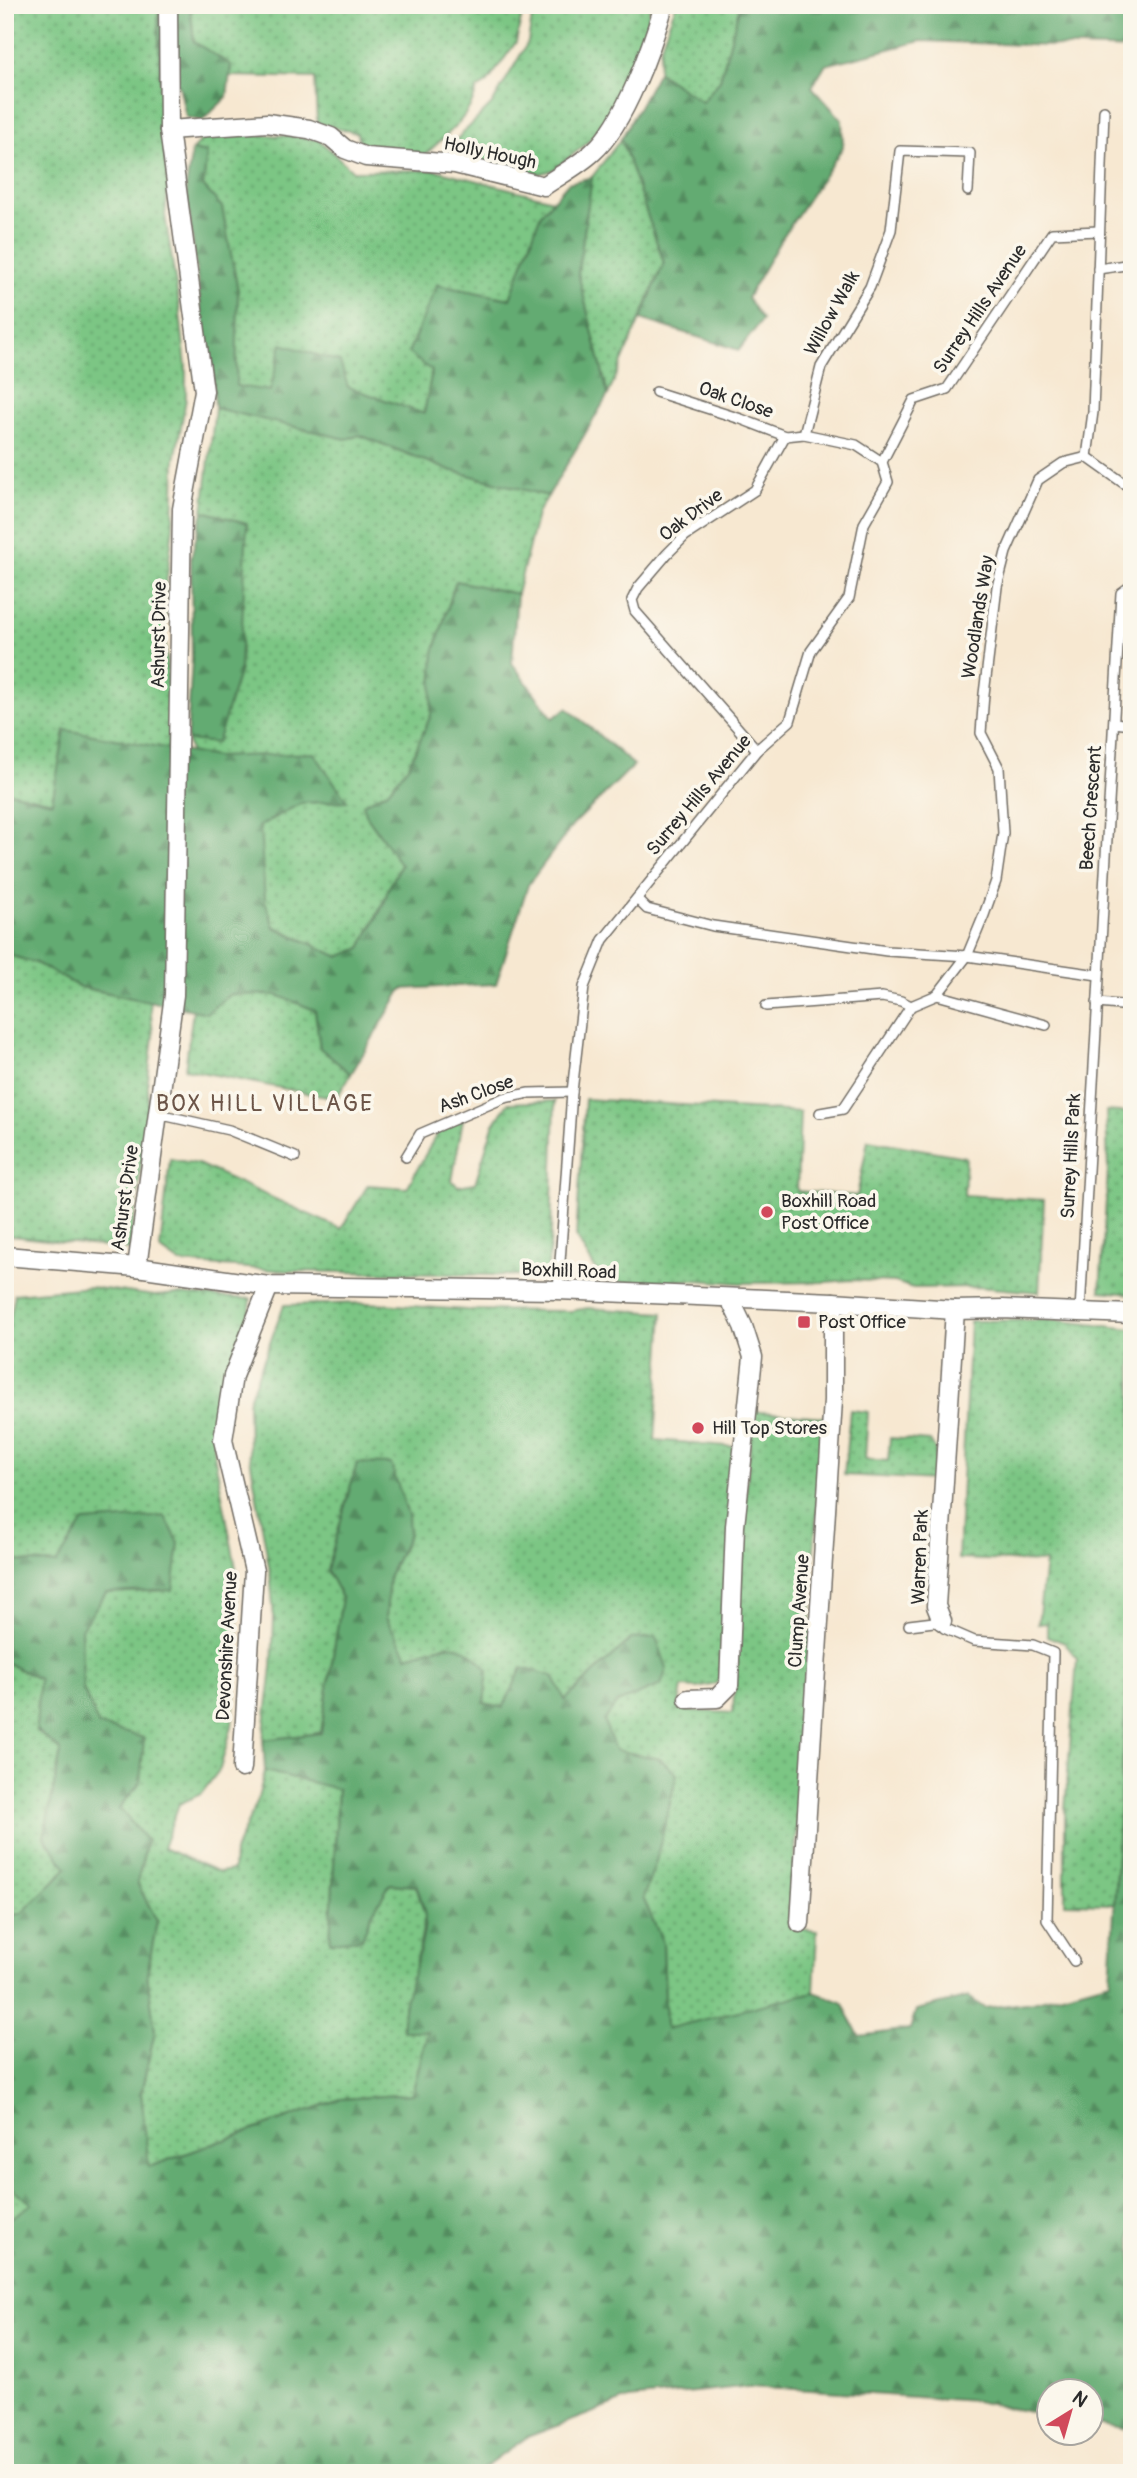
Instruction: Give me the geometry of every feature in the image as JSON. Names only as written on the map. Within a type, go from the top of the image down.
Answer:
[{"type":"street","name":"Ashurst Drive","points":[[137,1268],[174,995],[182,509],[204,391],[169,131],[168,5]]},
{"type":"street","name":"Holly Hough","points":[[169,131],[267,123],[288,126],[331,137],[345,149],[366,157],[455,164],[544,186],[594,152],[613,129],[652,46],[664,5]]},
{"type":"street","name":"Boxhill Road","points":[[5,1256],[137,1268],[269,1286],[558,1290],[955,1310],[1132,1314]]},
{"type":"street","name":"Devonshire Avenue","points":[[242,1768],[254,1571],[223,1440],[233,1376],[269,1286]]},
{"type":"street","points":[[688,1699],[716,1698],[729,1686],[735,1526],[752,1357],[743,1326],[730,1299]]},
{"type":"street","name":"Clump Avenue","points":[[800,1923],[834,1400],[833,1302]]},
{"type":"street","name":"Warren Park","points":[[942,1621],[936,1606],[955,1310]]},
{"type":"lane","points":[[1104,111],[1093,412],[1087,457],[1132,489]]},
{"type":"lane","name":"Willow Walk","points":[[804,434],[821,367],[870,287],[891,230],[900,151],[970,153],[968,191]]},
{"type":"lane","name":"Surrey Hills Avenue","points":[[558,1290],[572,1091],[584,987],[603,940],[757,750],[790,721],[811,651],[849,598],[864,524],[888,482],[882,463],[914,400],[947,389],[1052,233],[1099,232]]},
{"type":"lane","points":[[1098,269],[1132,264]]},
{"type":"lane","name":"Oak Close","points":[[656,392],[785,436],[804,434]]},
{"type":"lane","points":[[804,434],[856,445],[882,463]]},
{"type":"lane","name":"Oak Drive","points":[[757,750],[635,611],[632,600],[638,588],[685,536],[755,490],[785,436]]},
{"type":"lane","name":"Woodlands Way","points":[[937,995],[967,956],[996,881],[1003,833],[999,768],[981,733],[997,587],[1006,552],[1038,481],[1063,463],[1087,457]]},
{"type":"lane","name":"Beech Crescent","points":[[1097,1003],[1121,593],[1132,585]]},
{"type":"lane","points":[[1114,723],[1132,725]]},
{"type":"lane","points":[[637,899],[647,909],[713,926],[887,951],[967,956],[1098,975]]},
{"type":"lane","points":[[820,1113],[843,1109],[911,1006],[937,995],[1046,1024]]},
{"type":"lane","points":[[766,1006],[882,997],[911,1006]]},
{"type":"lane","points":[[1097,1003],[1132,1006]]},
{"type":"lane","name":"Surrey Hills Park","points":[[1080,1311],[1097,1003]]},
{"type":"lane","name":"Ash Close","points":[[406,1157],[420,1134],[504,1098],[529,1093],[572,1091]]},
{"type":"lane","points":[[158,1114],[229,1130],[295,1157]]},
{"type":"lane","points":[[909,1625],[942,1621]]},
{"type":"lane","name":"Warren Park","points":[[942,1621],[944,1628],[974,1641],[1033,1645],[1053,1653],[1047,1920],[1074,1961]]},
{"type":"green space","points":[[5,5],[158,5],[168,189],[165,215],[186,366],[186,399],[175,460],[173,527],[166,586],[165,641],[171,710],[168,749],[66,731],[52,802],[5,791]]},
{"type":"green space","points":[[158,5],[190,5],[194,42],[231,65],[227,97],[202,121],[186,117],[179,85],[160,78]]},
{"type":"green space","points":[[190,5],[524,5],[516,42],[487,83],[477,89],[463,118],[425,155],[362,148],[357,133],[317,123],[315,78],[230,76],[231,65],[194,42]]},
{"type":"green space","points":[[534,5],[650,5],[645,44],[611,113],[586,144],[553,170],[531,176],[440,156],[492,104],[528,42]]},
{"type":"green space","points":[[676,5],[740,5],[720,80],[702,102],[658,72],[661,45]]},
{"type":"green space","points":[[740,5],[1132,5],[1132,49],[921,41],[825,65],[812,87],[842,120],[843,147],[780,241],[747,298],[762,320],[739,350],[641,319],[664,263],[621,139],[658,72],[702,102],[720,80]]},
{"type":"green space","points":[[234,134],[319,140],[353,171],[436,170],[553,200],[541,214],[510,299],[437,285],[432,371],[424,414],[348,387],[282,345],[270,392],[236,386],[238,291],[222,208],[203,186],[207,153],[192,150],[203,138]]},
{"type":"green space","points":[[621,139],[664,263],[608,395],[578,273],[592,177]]},
{"type":"green space","points":[[192,150],[207,153],[203,186],[222,207],[238,291],[236,386],[270,391],[282,344],[340,362],[348,387],[424,414],[432,371],[408,353],[437,285],[510,299],[541,214],[568,183],[592,177],[578,273],[608,395],[548,496],[446,469],[360,435],[346,439],[215,408],[213,368],[202,316],[186,187]]},
{"type":"green space","points":[[215,408],[346,439],[359,435],[446,469],[548,496],[537,514],[517,594],[456,581],[434,653],[431,715],[410,765],[388,791],[363,804],[367,816],[401,865],[361,948],[339,957],[274,926],[265,901],[259,826],[301,803],[347,801],[243,758],[191,753],[187,740],[217,742],[247,524],[203,511]]},
{"type":"green space","points":[[203,511],[247,523],[240,669],[217,743],[187,740],[192,659],[191,557]]},
{"type":"green space","points":[[456,581],[517,594],[512,663],[553,718],[567,708],[634,765],[573,825],[528,885],[496,984],[402,989],[351,1074],[320,1048],[315,1010],[277,995],[230,994],[207,1013],[80,987],[36,963],[5,954],[5,791],[52,802],[65,730],[216,757],[314,753],[347,801],[301,803],[260,826],[265,901],[274,927],[339,957],[361,948],[401,865],[367,816],[363,804],[388,791],[409,765],[431,715],[434,653]]},
{"type":"green space","points":[[5,954],[36,963],[80,987],[150,1002],[153,1036],[148,1111],[130,1250],[5,1235]]},
{"type":"green space","points":[[230,994],[277,995],[315,1010],[320,1048],[351,1074],[336,1099],[185,1069],[193,1010],[207,1012]]},
{"type":"green space","points":[[585,1099],[800,1112],[797,1191],[857,1196],[868,1140],[966,1157],[964,1195],[1044,1200],[1039,1292],[978,1287],[913,1288],[895,1282],[851,1280],[740,1283],[695,1280],[623,1282],[601,1278],[576,1237]]},
{"type":"green space","points":[[555,1101],[547,1276],[288,1271],[180,1263],[160,1249],[170,1159],[198,1164],[341,1229],[368,1185],[407,1188],[440,1128],[463,1119],[452,1181],[458,1186],[475,1183],[493,1126],[508,1103]]},
{"type":"green space","points":[[1106,1111],[1132,1113],[1132,1294],[1100,1291],[1108,1170]]},
{"type":"green space","points":[[90,1287],[155,1296],[176,1294],[251,1299],[249,1318],[220,1386],[213,1448],[237,1573],[238,1658],[232,1726],[220,1769],[201,1794],[179,1804],[163,1848],[219,1872],[233,1870],[234,1852],[257,1802],[265,1771],[338,1788],[330,1942],[362,1939],[370,1917],[390,1884],[416,1886],[425,1916],[416,1966],[402,2013],[428,2031],[412,2094],[341,2099],[148,2167],[141,2093],[155,2031],[147,1974],[157,1921],[137,1883],[147,1841],[119,1808],[140,1783],[98,1725],[83,1689],[81,1628],[106,1593],[172,1589],[56,1564],[5,1560],[5,1343],[15,1294]]},
{"type":"green space","points":[[369,1303],[466,1310],[571,1311],[588,1308],[663,1313],[655,1440],[738,1447],[722,1675],[716,1684],[698,1688],[682,1687],[678,1710],[733,1713],[753,1409],[759,1412],[824,1417],[812,1575],[809,1684],[789,1927],[817,1931],[814,1992],[666,2030],[663,1943],[643,1898],[656,1861],[677,1774],[659,1759],[615,1750],[604,1721],[617,1703],[661,1685],[631,1639],[565,1700],[503,1708],[484,1703],[488,1670],[448,1644],[407,1656],[386,1618],[389,1575],[409,1534],[357,1464],[327,1570],[342,1598],[321,1733],[263,1740],[272,1667],[274,1619],[270,1572],[249,1452],[248,1402],[284,1305]]},
{"type":"green space","points":[[1054,1320],[1132,1329],[1132,1596],[1114,1904],[1065,1903],[1065,1809],[1077,1659],[1065,1643],[1047,1636],[1047,1623],[1038,1624],[1045,1562],[958,1559],[970,1321]]},
{"type":"green space","points":[[850,1410],[868,1412],[865,1459],[888,1461],[890,1438],[930,1441],[936,1451],[934,1480],[844,1475]]},
{"type":"green space","points":[[357,1463],[391,1464],[408,1515],[409,1534],[389,1575],[386,1618],[407,1656],[452,1645],[468,1651],[488,1670],[484,1703],[503,1708],[522,1668],[553,1676],[565,1700],[631,1639],[656,1637],[667,1668],[661,1685],[617,1703],[604,1721],[615,1750],[660,1759],[677,1774],[656,1861],[643,1898],[663,1943],[666,2029],[814,1992],[842,2002],[859,2036],[910,2029],[916,2010],[969,1997],[984,2008],[1033,2002],[1110,1981],[1132,1596],[1132,2430],[1106,2425],[1106,2376],[1036,2376],[1036,2413],[975,2401],[750,2386],[629,2399],[527,2437],[477,2473],[5,2473],[5,2222],[32,2204],[5,2179],[5,1915],[21,1914],[67,1868],[44,1837],[61,1751],[36,1730],[39,1679],[5,1662],[5,1560],[56,1564],[84,1522],[165,1516],[179,1543],[173,1590],[106,1593],[81,1629],[83,1689],[98,1725],[144,1738],[140,1783],[119,1808],[147,1841],[137,1883],[157,1921],[147,1974],[155,2031],[141,2093],[149,2167],[341,2099],[412,2094],[428,2031],[403,2031],[405,2002],[424,1932],[425,1914],[417,1886],[390,1884],[370,1917],[362,1939],[330,1942],[338,1789],[265,1771],[263,1740],[321,1733],[342,1598],[327,1570]]},
{"type":"green space","points":[[5,1662],[39,1679],[36,1730],[61,1751],[44,1837],[67,1868],[21,1914],[5,1915]]},
{"type":"green space","points":[[5,2179],[13,2189],[33,2204],[5,2222]]},
{"type":"place","name":"Boxhill Road Post Office","points":[[767,1212]]},
{"type":"place","name":"Post Office","points":[[804,1322]]},
{"type":"place","name":"Hill Top Stores","points":[[698,1428]]},
{"type":"district","name":"BOX HILL VILLAGE","points":[[265,1103]]}]
